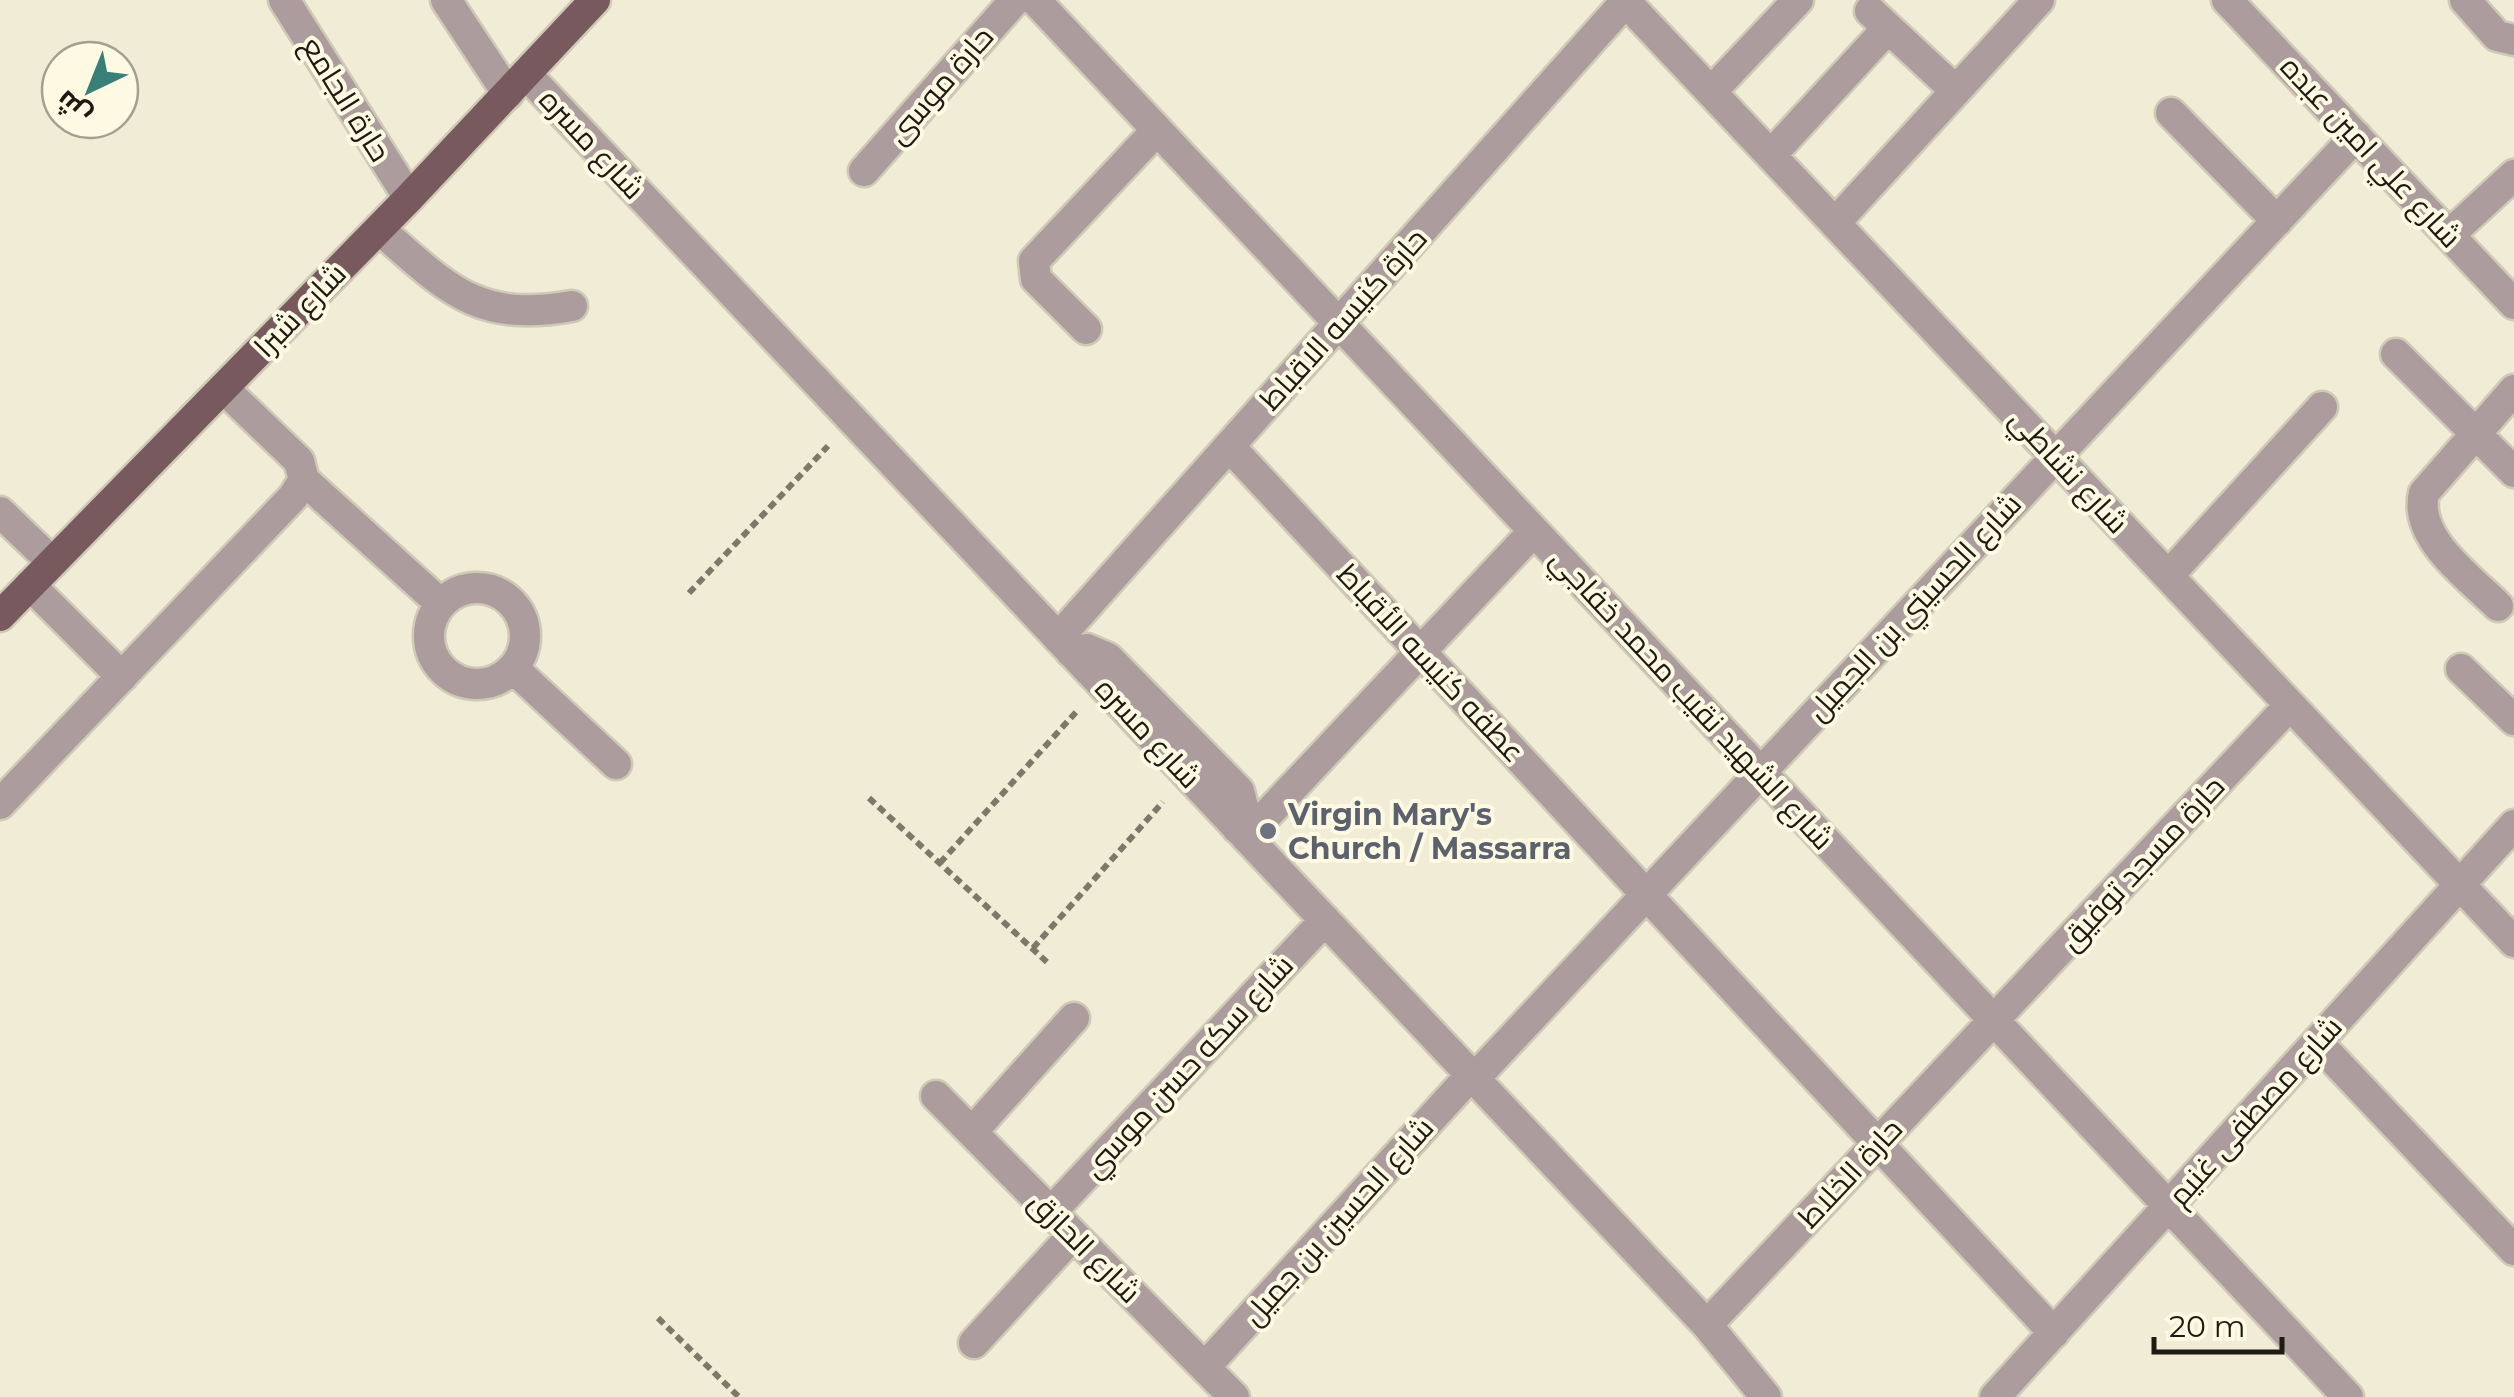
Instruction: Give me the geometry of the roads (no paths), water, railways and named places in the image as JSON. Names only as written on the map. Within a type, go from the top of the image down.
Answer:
[{"type":"main road","name":"شارع شبرا","points":[[0,616],[409,198],[596,0]]},
{"type":"street","name":"حارة الجامع","points":[[284,0],[409,198]]},
{"type":"street","name":"شارع مسره","points":[[446,0],[517,84],[852,420],[1325,920],[1707,1326],[1766,1397]]},
{"type":"street","name":"حارة موسى","points":[[864,170],[1015,0]]},
{"type":"street","name":"شارع الشهيد نقيب محمد خفاجي","points":[[1035,0],[2348,1397]]},
{"type":"street","name":"شارع نشاطي","points":[[1626,0],[2514,942]]},
{"type":"street","name":"حارة كنيسه الاقباط","points":[[1065,645],[1229,446],[1626,0]]},
{"type":"street","points":[[1711,92],[1798,0]]},
{"type":"street","points":[[1835,223],[2039,0]]},
{"type":"street","name":"شارع علي امين عبده","points":[[2228,0],[2514,304]]},
{"type":"street","points":[[2465,0],[2497,36],[2514,40]]},
{"type":"street","points":[[1771,155],[1879,20],[1956,91]]},
{"type":"street","points":[[2170,113],[2276,221]]},
{"type":"street","points":[[1086,329],[1036,279],[1034,261],[1157,130]]},
{"type":"street","name":"شارع الحسيني بن الجميل","points":[[1472,1077],[2356,136]]},
{"type":"street","points":[[2449,235],[2514,175]]},
{"type":"street","points":[[379,229],[452,292],[480,304],[542,312],[572,306]]},
{"type":"street","points":[[2396,354],[2514,472]]},
{"type":"street","points":[[223,388],[299,461],[304,480],[441,604]]},
{"type":"street","points":[[2498,606],[2431,537],[2421,516],[2424,493],[2514,390]]},
{"type":"street","points":[[2168,576],[2322,407]]},
{"type":"street","name":"عطفه كنيسه الأقباط","points":[[1229,446],[2054,1333]]},
{"type":"street","points":[[0,804],[304,480]]},
{"type":"street","points":[[0,512],[52,562]]},
{"type":"street","points":[[1242,833],[1534,531]]},
{"type":"street","points":[[30,585],[122,677]]},
{"type":"street","points":[[467,588],[498,592],[510,600],[520,612],[526,642],[514,670],[502,679],[472,685],[444,672],[430,646],[429,631],[441,604],[467,588]]},
{"type":"street","points":[[1065,645],[1087,648],[1108,658],[1238,790],[1244,811],[1242,833]]},
{"type":"street","points":[[514,670],[616,764]]},
{"type":"street","points":[[2462,670],[2514,720]]},
{"type":"street","name":"حارة مسجد توفيق","points":[[1993,1020],[2290,705]]},
{"type":"street","name":"شارع مصطفى غنيم","points":[[2008,1392],[2054,1333],[2514,825]]},
{"type":"street","name":"شارع سكه حسن موسي","points":[[1050,1212],[1325,920]]},
{"type":"street","points":[[972,1132],[1074,1018]]},
{"type":"street","name":"حارة الخلاط","points":[[1707,1326],[1993,1020]]},
{"type":"street","points":[[2317,1042],[2514,1250]]},
{"type":"street","name":"شارع الحسين بن جميل","points":[[1205,1368],[1472,1077]]},
{"type":"street","name":"شارع الحازق","points":[[936,1096],[1234,1397]]},
{"type":"street","points":[[974,1343],[1073,1234]]},
{"type":"place","name":"Virgin Mary's Church / Massarra","points":[[1268,831]]}]
